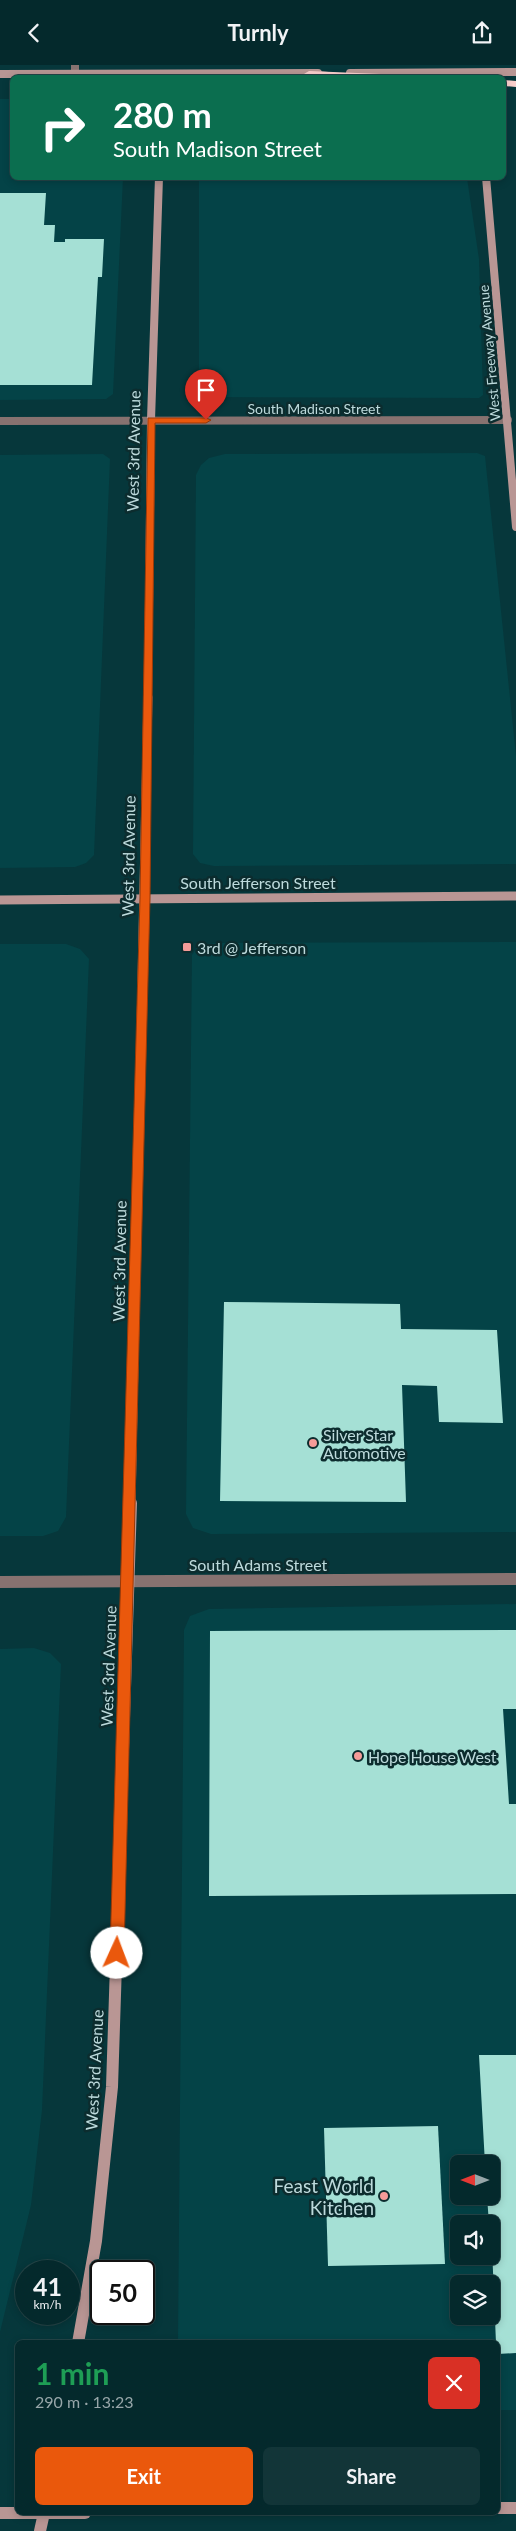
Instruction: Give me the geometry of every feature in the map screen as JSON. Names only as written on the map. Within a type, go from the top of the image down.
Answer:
[{"type":"highway","points":[[309,73],[344,75]]},
{"type":"main road","points":[[163,65],[163,75]]},
{"type":"main road","points":[[309,73],[324,75]]},
{"type":"main road","points":[[0,74],[516,73]]},
{"type":"main road","name":"West 3rd Avenue","points":[[79,2340],[96,2241],[112,2087],[129,1581],[145,898],[151,420],[159,180]]},
{"type":"main road","name":"West Freeway Avenue","points":[[486,180],[516,527]]},
{"type":"main road","name":"South Jefferson Street","points":[[0,900],[516,896]]},
{"type":"main road","points":[[500,2508],[516,2508]]},
{"type":"main road","points":[[0,2513],[15,2513]]},
{"type":"main road","points":[[40,2531],[44,2515]]},
{"type":"street","points":[[75,65],[75,73]]},
{"type":"street","points":[[438,65],[439,73]]},
{"type":"street","name":"South Madison Street","points":[[0,421],[508,420]]},
{"type":"street","name":"South Adams Street","points":[[0,1582],[516,1579]]},
{"type":"shaded area","points":[[0,99],[10,99],[10,180],[123,180],[113,394],[106,399],[0,400]]},
{"type":"shaded area","points":[[199,180],[467,180],[479,259],[483,395],[479,398],[199,397]]},
{"type":"shaded area","points":[[477,453],[485,456],[516,756],[516,864],[214,866],[200,863],[193,854],[196,475],[201,465],[209,458],[225,454]]},
{"type":"shaded area","points":[[103,454],[110,459],[94,855],[86,863],[75,867],[0,868],[0,455]]},
{"type":"shaded area","points":[[516,942],[516,1532],[211,1534],[193,1528],[186,1514],[192,955],[197,947],[207,943]]},
{"type":"shaded area","points":[[0,944],[66,944],[80,949],[89,959],[66,1517],[58,1531],[43,1536],[0,1536]]},
{"type":"shaded area","points":[[516,1604],[516,2410],[500,2410],[500,2340],[178,2340],[184,1630],[190,1616],[209,1609]]},
{"type":"shaded area","points":[[34,1648],[50,1653],[61,1664],[42,2110],[31,2205],[18,2260],[15,2260],[15,2271],[0,2332],[0,1649]]},
{"type":"building","points":[[0,193],[46,193],[44,225],[55,225],[54,242],[65,242],[65,239],[104,239],[102,277],[98,277],[92,385],[0,385]]},
{"type":"building","name":"Silver Star Automotive","points":[[224,1302],[400,1304],[401,1329],[497,1330],[503,1423],[439,1422],[437,1386],[402,1385],[406,1502],[220,1501]]},
{"type":"building","name":"Hope House West","points":[[516,1630],[516,1709],[503,1709],[509,1804],[516,1804],[516,1894],[209,1896],[210,1631]]},
{"type":"building","points":[[479,2055],[516,2055],[516,2353],[500,2354],[500,2340],[496,2340],[495,2325],[500,2325],[500,2275],[493,2275],[493,2265],[500,2265],[500,2215],[488,2215],[488,2205],[500,2205],[500,2155],[485,2155]]},
{"type":"building","name":"Feast World Kitchen","points":[[438,2126],[445,2264],[328,2266],[324,2128]]},
{"type":"place","name":"3rd @ Jefferson","points":[[187,947]]},
{"type":"place","name":"Silver Star Automotive","points":[[313,1443]]},
{"type":"place","name":"Hope House West","points":[[358,1756]]},
{"type":"place","name":"Feast World Kitchen","points":[[384,2196]]},
{"type":"route","points":[[117,1953],[129,1581],[145,898],[151,420],[206,420]]}]
